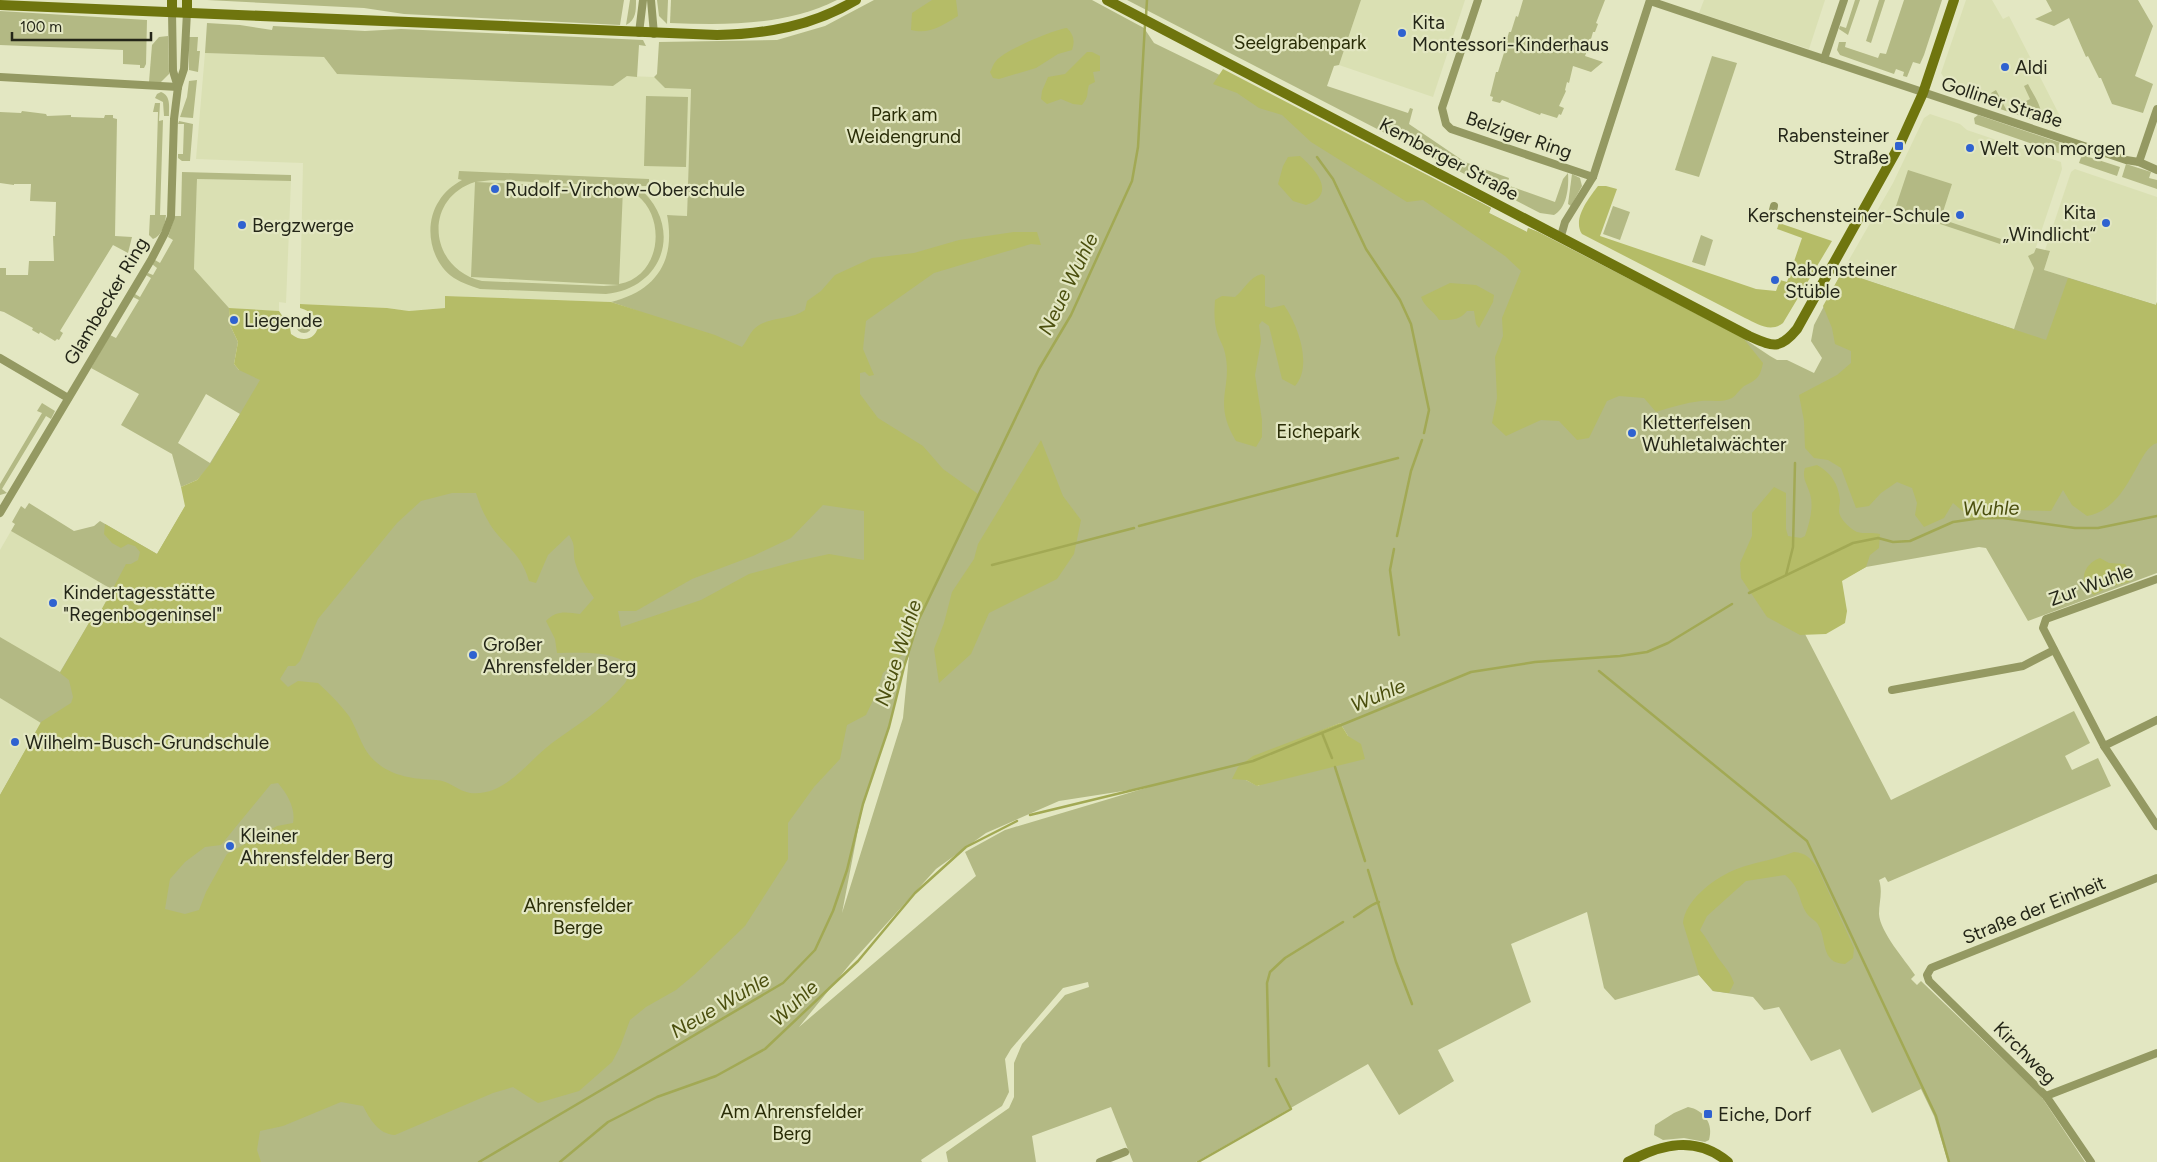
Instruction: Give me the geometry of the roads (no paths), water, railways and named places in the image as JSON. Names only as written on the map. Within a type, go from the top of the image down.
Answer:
[{"type":"main road","points":[[172,0],[172,12]]},
{"type":"main road","points":[[187,0],[187,12]]},
{"type":"main road","points":[[0,5],[654,34],[716,35],[768,32],[804,24],[839,10],[856,0]]},
{"type":"main road","name":"Kemberger Straße","points":[[1107,0],[1168,30],[1749,336],[1768,344],[1777,345],[1789,339],[1797,329],[1899,146],[1922,93]]},
{"type":"main road","points":[[1922,93],[1954,0]]},
{"type":"main road","points":[[1628,1162],[1654,1149],[1675,1145],[1699,1147],[1710,1151],[1728,1162]]},
{"type":"street","points":[[639,33],[643,0]]},
{"type":"street","name":"Belziger Ring","points":[[1478,0],[1442,108],[1446,124],[1451,129],[1472,137],[1593,177]]},
{"type":"street","points":[[1824,59],[1844,0]]},
{"type":"street","points":[[1650,1],[1922,93]]},
{"type":"street","name":"Belziger Ring","points":[[1561,236],[1566,222],[1593,177],[1650,1]]},
{"type":"street","points":[[652,4],[654,34]]},
{"type":"street","name":"Glambecker Ring","points":[[172,12],[173,71],[178,87]]},
{"type":"street","name":"Glambecker Ring","points":[[0,514],[151,260],[168,226],[171,217],[174,118],[178,87],[184,69],[187,12]]},
{"type":"street","points":[[0,77],[178,87]]},
{"type":"street","name":"Golliner Straße","points":[[1922,93],[2126,160],[2139,162],[2157,170]]},
{"type":"street","points":[[2139,162],[2157,109]]},
{"type":"street","points":[[0,358],[68,398]]},
{"type":"street","name":"Zur Wuhle","points":[[2054,650],[2042,628],[2046,619],[2157,580]]},
{"type":"street","points":[[1892,690],[2023,666],[2054,650],[2104,746],[2157,826]]},
{"type":"street","points":[[2104,746],[2157,720]]},
{"type":"street","name":"Straße der Einheit","points":[[1927,975],[1930,968],[2157,878]]},
{"type":"street","name":"Kirchweg","points":[[1927,975],[1929,981],[2046,1096],[2091,1162]]},
{"type":"street","points":[[2046,1096],[2157,1053]]},
{"type":"street","points":[[1100,1162],[1125,1152]]},
{"type":"waterway","name":"Neue Wuhle","points":[[1146,16],[1147,0]]},
{"type":"waterway","name":"Neue Wuhle","points":[[479,1162],[783,983],[815,950],[833,911],[847,870],[863,804],[889,727],[904,667],[919,619],[1039,369],[1071,315],[1132,181],[1138,147],[1145,24]]},
{"type":"waterway","points":[[1317,157],[1333,179],[1366,249],[1400,300],[1411,324],[1429,410],[1424,433]]},
{"type":"waterway","points":[[1397,536],[1411,471],[1422,440]]},
{"type":"waterway","points":[[1139,526],[1398,458]]},
{"type":"waterway","points":[[1786,575],[1793,547],[1795,463]]},
{"type":"waterway","name":"Wuhle","points":[[1749,593],[1853,543],[1878,538],[1893,542],[1910,541],[1953,522],[1981,518],[2003,518],[2075,528],[2098,528],[2157,516]]},
{"type":"waterway","points":[[992,565],[1134,528]]},
{"type":"waterway","points":[[1394,549],[1390,570],[1399,635]]},
{"type":"waterway","name":"Wuhle","points":[[1030,815],[1253,761],[1471,672],[1535,662],[1620,656],[1647,652],[1668,643],[1732,604]]},
{"type":"waterway","points":[[1599,671],[1807,841],[1936,1116],[1949,1162]]},
{"type":"waterway","points":[[1322,733],[1332,758]]},
{"type":"waterway","points":[[1335,767],[1365,861]]},
{"type":"waterway","name":"Wuhle","points":[[560,1162],[608,1122],[657,1097],[716,1076],[765,1049],[858,961],[915,893],[966,847],[1017,821]]},
{"type":"waterway","points":[[1368,870],[1396,962],[1412,1004]]},
{"type":"waterway","points":[[1354,917],[1379,902]]},
{"type":"waterway","points":[[1269,1066],[1267,983],[1270,972],[1285,958],[1343,922]]},
{"type":"waterway","points":[[1198,1162],[1291,1109],[1276,1079]]},
{"type":"place","name":"Kita Montessori-Kinderhaus","points":[[1402,33]]},
{"type":"place","name":"Aldi","points":[[2005,67]]},
{"type":"place","name":"Rabensteiner Straße","points":[[1899,146]]},
{"type":"place","name":"Welt von morgen","points":[[1970,148]]},
{"type":"place","name":"Rudolf-Virchow-Oberschule","points":[[495,189]]},
{"type":"place","name":"Kerschensteiner-Schule","points":[[1960,215]]},
{"type":"place","name":"Kita „Windlicht“","points":[[2106,223]]},
{"type":"place","name":"Bergzwerge","points":[[242,225]]},
{"type":"place","name":"Rabensteiner Stüble","points":[[1775,280]]},
{"type":"place","name":"Liegende","points":[[234,320]]},
{"type":"place","name":"Kletterfelsen Wuhletalwächter","points":[[1632,433]]},
{"type":"place","name":"Kindertagesstätte \"Regenbogeninsel\"","points":[[53,603]]},
{"type":"place","name":"Großer Ahrensfelder Berg","points":[[473,655]]},
{"type":"place","name":"Wilhelm-Busch-Grundschule","points":[[15,742]]},
{"type":"place","name":"Kleiner Ahrensfelder Berg","points":[[230,846]]},
{"type":"place","name":"Eiche, Dorf","points":[[1708,1114]]},
{"type":"park label","name":"Seelgrabenpark","points":[[1300,42]]},
{"type":"park label","name":"Park am Weidengrund","points":[[904,125]]},
{"type":"park label","name":"Eichepark","points":[[1318,431]]},
{"type":"park label","name":"Ahrensfelder Berge","points":[[578,916]]},
{"type":"park label","name":"Am Ahrensfelder Berg","points":[[792,1122]]}]
